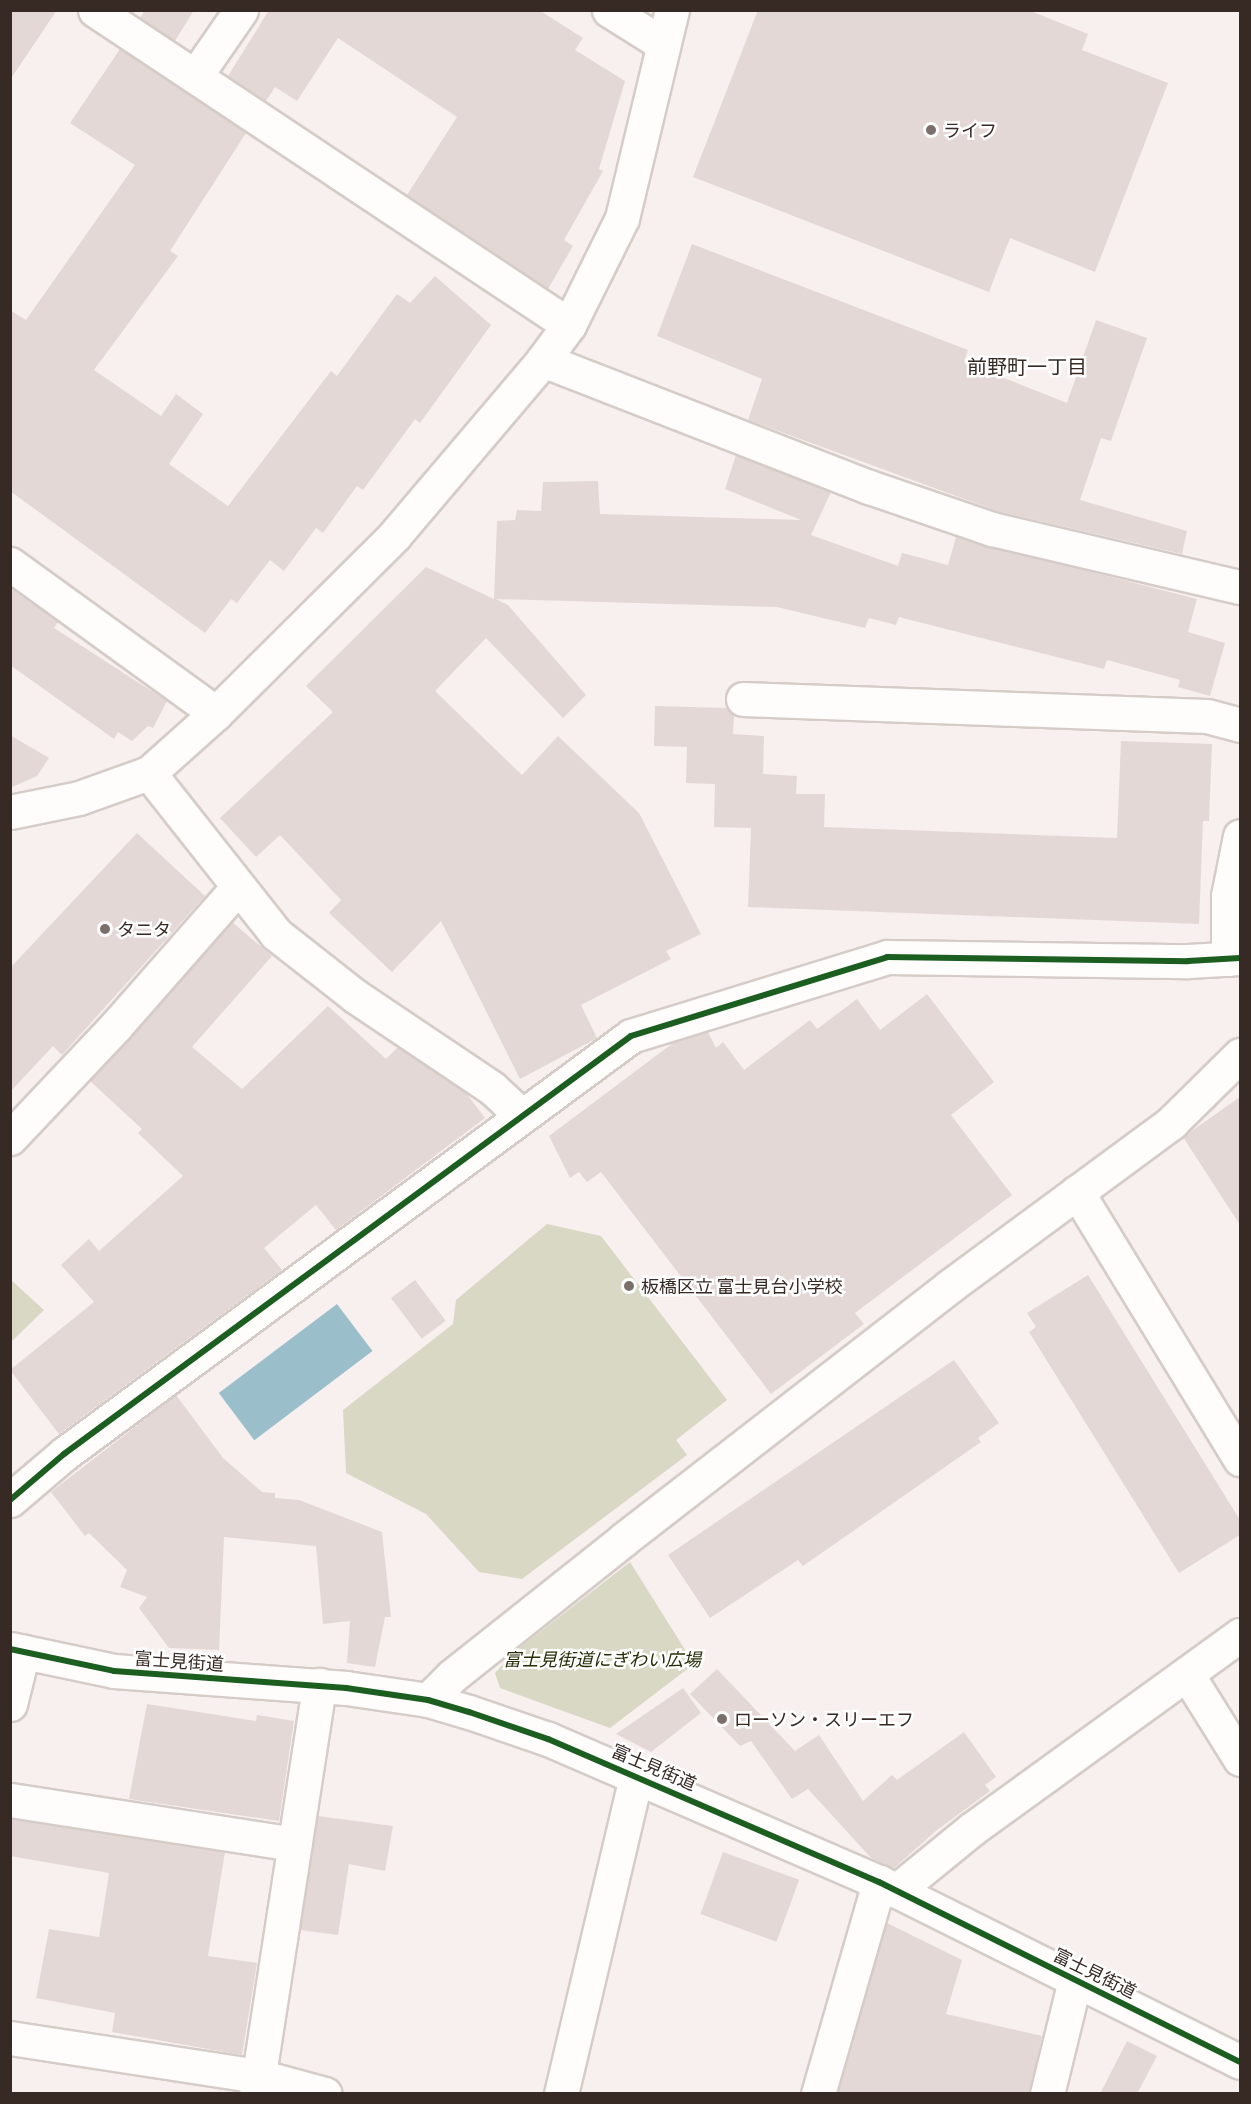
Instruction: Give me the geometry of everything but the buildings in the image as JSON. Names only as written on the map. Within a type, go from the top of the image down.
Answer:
[{"type":"street","points":[[95,10],[570,325]]},
{"type":"street","points":[[196,75],[240,10]]},
{"type":"street","points":[[609,10],[663,44]]},
{"type":"street","points":[[10,812],[79,798],[149,773],[216,713],[393,536],[543,360],[570,325],[622,218],[672,10]]},
{"type":"street","points":[[543,360],[868,487],[992,529],[1240,587]]},
{"type":"street","points":[[10,564],[216,713]]},
{"type":"street","points":[[743,699],[1208,716],[1240,725]]},
{"type":"street","points":[[149,773],[237,888],[276,934],[355,996],[492,1088],[521,1115]]},
{"type":"street","points":[[10,1500],[64,1454],[631,1036],[887,957],[1234,958],[1227,896],[1240,836]]},
{"type":"street","points":[[10,1138],[237,888]]},
{"type":"street","points":[[428,1700],[452,1676],[624,1539],[1170,1123],[1240,1055]]},
{"type":"street","points":[[1077,1192],[1240,1459]]},
{"type":"street","points":[[818,2094],[888,1887],[1240,1635]]},
{"type":"street","points":[[10,1704],[17,1650]]},
{"type":"street","name":"富士見街道","points":[[17,1650],[135,1673],[319,1685],[428,1700],[548,1739],[888,1887],[1240,2061]]},
{"type":"street","points":[[1187,1674],[1240,1758]]},
{"type":"street","points":[[257,2085],[319,1685]]},
{"type":"street","points":[[561,2094],[636,1776]]},
{"type":"street","points":[[10,1800],[295,1844]]},
{"type":"street","points":[[1047,2094],[1075,1980]]},
{"type":"street","points":[[10,2038],[257,2085],[325,2094]]},
{"type":"green space","points":[[547,1224],[601,1236],[727,1400],[676,1440],[687,1455],[522,1579],[479,1572],[426,1514],[346,1473],[343,1410],[453,1324],[456,1300]]},
{"type":"green space","points":[[11,1280],[44,1310],[11,1342]]},
{"type":"green space","name":"富士見街道にぎわい広場","points":[[630,1562],[694,1664],[610,1728],[500,1688],[495,1673],[518,1649]]},
{"type":"water","points":[[337,1304],[373,1351],[254,1440],[219,1393]]},
{"type":"cycle path","points":[[10,1500],[64,1454],[631,1036],[887,957],[1188,961],[1240,958]]},
{"type":"cycle path","points":[[10,1649],[114,1671],[346,1688],[428,1700],[469,1712],[548,1739],[879,1882],[1240,2062]]},
{"type":"place","name":"ライフ","points":[[931,130]]},
{"type":"place","name":"タニタ","points":[[105,929]]},
{"type":"place","name":"板橋区立 富士見台小学校","points":[[629,1286]]},
{"type":"place","name":"ローソン・スリーエフ","points":[[722,1719]]},
{"type":"district","name":"前野町一丁目","points":[[1027,365]]}]
